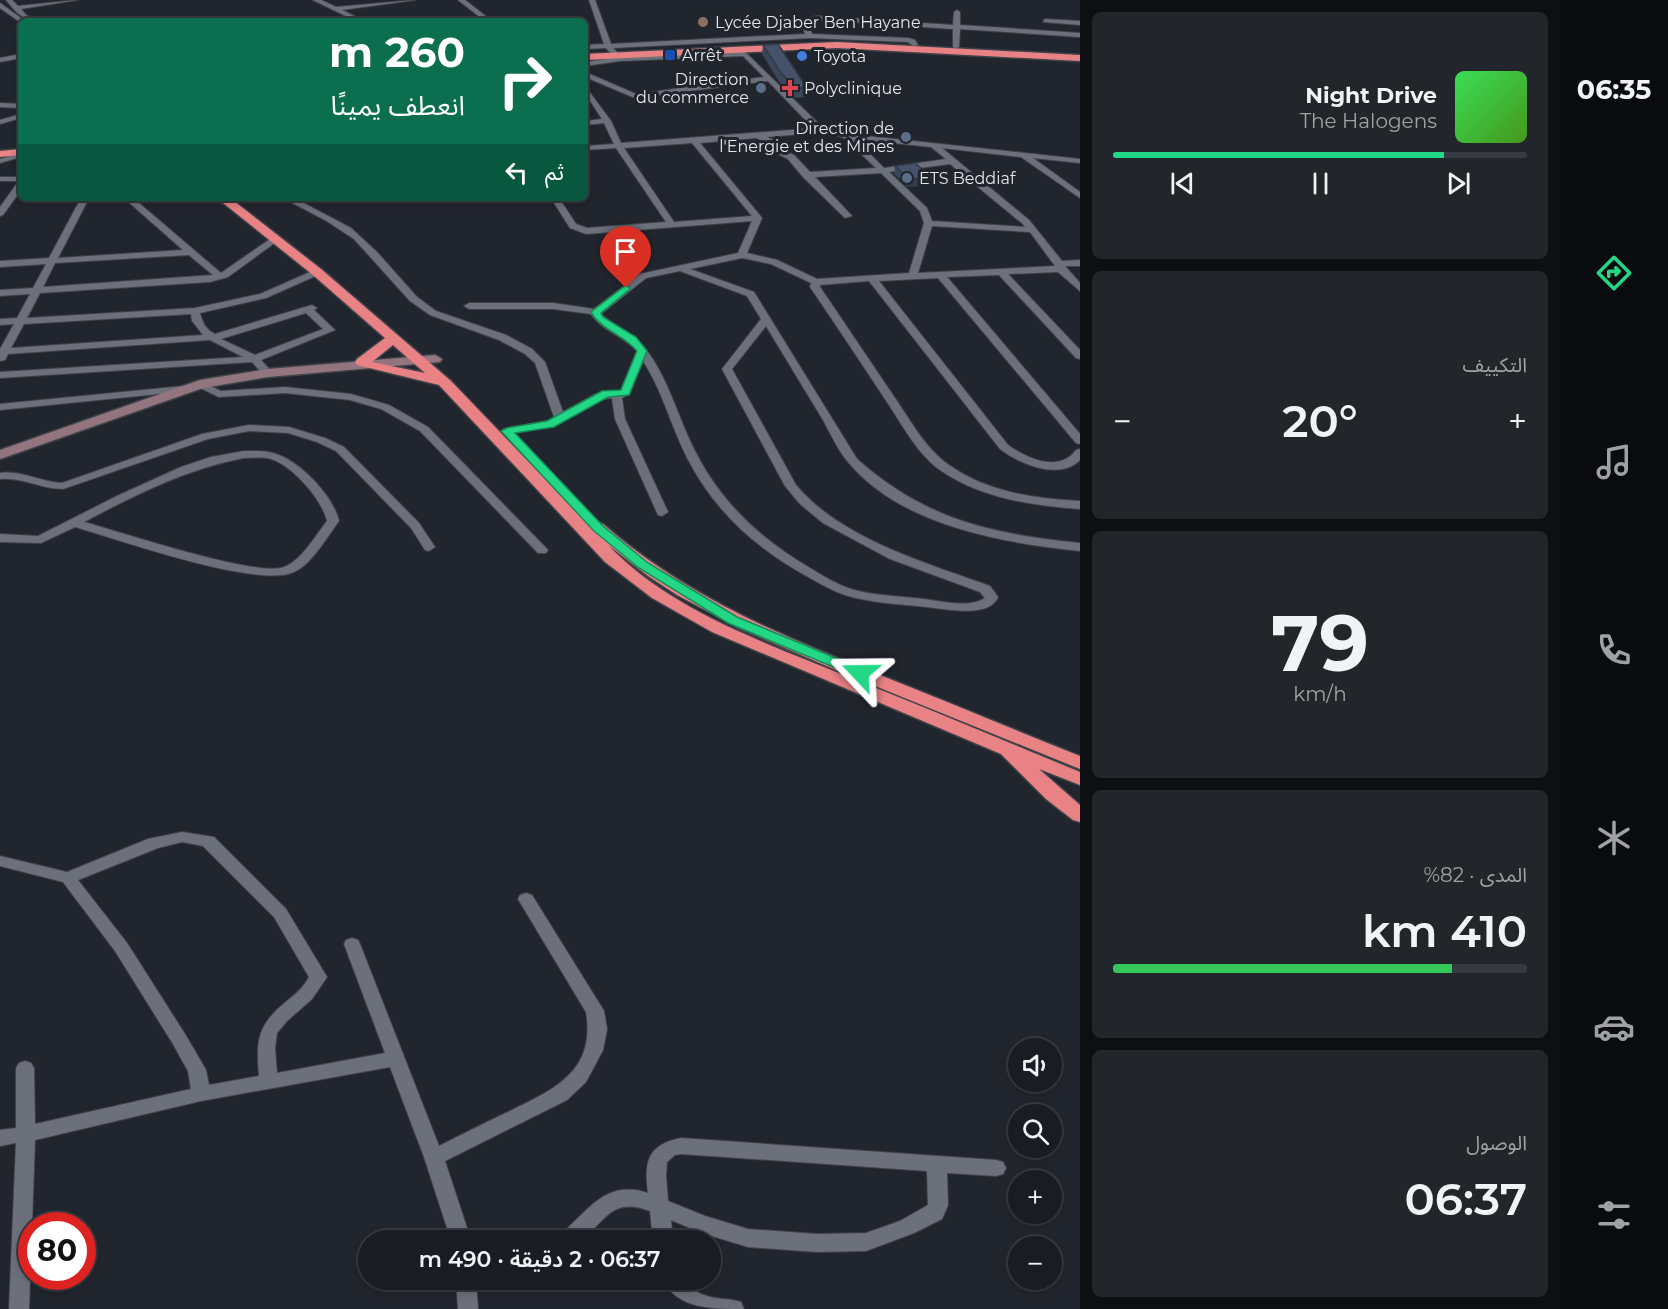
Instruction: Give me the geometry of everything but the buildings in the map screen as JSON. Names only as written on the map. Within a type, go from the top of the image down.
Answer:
[{"type":"highway","points":[[588,55],[817,42],[956,47],[1080,57]]},
{"type":"highway","points":[[614,53],[743,51],[837,45],[1080,57]]},
{"type":"highway","points":[[0,158],[18,155]]},
{"type":"highway","points":[[226,201],[317,272],[393,337],[423,357],[611,558],[658,594],[718,628],[758,646],[1080,779]]},
{"type":"highway","points":[[241,201],[507,431],[598,529],[643,566],[699,602],[733,620],[1080,763]]},
{"type":"highway","points":[[365,364],[393,337]]},
{"type":"highway","points":[[365,364],[407,372],[446,384]]},
{"type":"highway","points":[[1004,747],[1053,794],[1080,815]]},
{"type":"street","points":[[9,0],[15,8],[29,18]]},
{"type":"street","points":[[15,8],[74,0]]},
{"type":"street","points":[[316,0],[354,18]]},
{"type":"street","points":[[333,9],[412,0]]},
{"type":"street","points":[[461,0],[485,18]]},
{"type":"street","points":[[592,0],[614,53]]},
{"type":"street","points":[[0,4],[7,12],[18,18]]},
{"type":"street","points":[[956,47],[957,12]]},
{"type":"street","points":[[1047,33],[1045,18],[1080,23]]},
{"type":"street","points":[[809,36],[805,24],[808,19],[1080,35]]},
{"type":"street","points":[[891,23],[891,39]]},
{"type":"street","points":[[588,63],[614,53],[809,36],[911,40],[915,45]]},
{"type":"street","points":[[588,48],[614,53]]},
{"type":"street","points":[[743,51],[815,125],[825,130],[848,136],[1080,161]]},
{"type":"street","points":[[0,58],[18,55]]},
{"type":"street","points":[[588,75],[635,96],[769,79]]},
{"type":"street","points":[[589,99],[607,121],[618,145],[672,225]]},
{"type":"street","points":[[0,105],[18,106]]},
{"type":"street","points":[[0,122],[17,117]]},
{"type":"street","points":[[588,123],[607,121]]},
{"type":"street","points":[[588,148],[825,130]]},
{"type":"street","points":[[758,135],[779,146],[775,149],[791,156],[806,175],[848,216]]},
{"type":"street","points":[[848,136],[924,210],[928,223],[914,276]]},
{"type":"street","points":[[694,141],[758,218]]},
{"type":"street","points":[[934,146],[1026,222],[1080,288]]},
{"type":"street","points":[[1023,154],[1080,196]]},
{"type":"street","points":[[806,175],[884,170],[952,161]]},
{"type":"street","points":[[0,179],[18,179]]},
{"type":"street","points":[[0,195],[17,195]]},
{"type":"street","points":[[0,213],[17,195]]},
{"type":"street","points":[[2,354],[83,201]]},
{"type":"street","points":[[131,201],[220,277]]},
{"type":"street","points":[[293,201],[332,220],[353,234],[386,267],[410,297],[432,312],[515,342],[534,355],[540,362],[560,420]]},
{"type":"street","points":[[557,201],[573,226],[580,230],[758,218]]},
{"type":"street","points":[[742,255],[758,218]]},
{"type":"street","points":[[928,223],[1032,230]]},
{"type":"street","points":[[0,293],[202,281],[220,277],[276,239]]},
{"type":"street","points":[[0,264],[189,252]]},
{"type":"street","points":[[469,306],[553,306],[596,312],[643,276],[742,255],[780,264],[816,282],[1001,272],[1080,263]]},
{"type":"street","points":[[708,278],[726,260]]},
{"type":"street","points":[[679,268],[751,294],[853,461],[872,481],[915,508],[961,525],[1016,540],[1080,547]]},
{"type":"street","points":[[0,322],[195,311],[263,296],[317,272]]},
{"type":"street","points":[[1001,272],[1080,356]]},
{"type":"street","points":[[940,275],[1080,441]]},
{"type":"street","points":[[873,280],[998,436],[1004,447],[1014,456],[1037,463],[1062,465],[1076,460],[1080,452]]},
{"type":"street","points":[[816,282],[815,287],[920,442],[944,467],[965,480],[1000,493],[1034,501],[1080,505]]},
{"type":"street","points":[[0,375],[254,358],[330,330],[310,309],[216,338],[2,354]]},
{"type":"street","points":[[195,311],[198,326],[205,333],[254,358],[268,373]]},
{"type":"street","points":[[596,312],[600,319],[633,339],[642,351],[660,381],[697,465],[723,506],[749,533],[783,558],[838,588],[864,596],[969,606],[986,604],[992,597],[985,589],[894,556],[827,520],[796,493],[727,369],[765,320]]},
{"type":"street","points":[[642,351],[625,393],[617,396],[620,418],[662,512]]},
{"type":"street","points":[[0,455],[201,384],[268,373],[423,357]]},
{"type":"street","points":[[201,384],[219,394],[285,390],[351,397],[385,407],[424,429],[542,549]]},
{"type":"street","points":[[0,407],[184,389]]},
{"type":"street","points":[[507,431],[550,424],[605,393],[625,393]]},
{"type":"street","points":[[0,476],[19,474],[48,486],[63,486],[206,436],[249,428],[289,430],[321,440],[340,449],[416,526],[429,547]]},
{"type":"street","points":[[0,449],[20,447]]},
{"type":"street","points":[[0,538],[41,539],[157,483],[220,459],[249,455],[267,455],[294,467],[325,499],[332,511],[333,521],[295,568],[279,574],[226,566],[75,523]]},
{"type":"street","points":[[0,861],[68,878],[154,843],[182,837],[208,841],[280,913],[318,977],[312,990],[278,1018],[269,1033],[266,1044],[268,1082]]},
{"type":"street","points":[[68,878],[122,947],[179,1039],[197,1070],[201,1094]]},
{"type":"street","points":[[434,1157],[560,1095],[580,1077],[594,1050],[598,1029],[595,1011],[526,899]]},
{"type":"street","points":[[352,944],[394,1059],[434,1157],[458,1230]]},
{"type":"street","points":[[0,1138],[201,1094],[394,1059]]},
{"type":"street","points":[[19,1309],[26,1134],[25,1068]]},
{"type":"street","points":[[662,1230],[656,1163],[661,1152],[670,1147],[996,1168]]},
{"type":"street","points":[[579,1230],[616,1197],[641,1198],[702,1224],[748,1238],[817,1243],[866,1242],[907,1227],[935,1213],[938,1205],[937,1164]]},
{"type":"street","points":[[467,1290],[468,1309]]},
{"type":"street","points":[[680,1290],[697,1304],[712,1308],[734,1309]]},
{"type":"place","name":"Lycée Djaber Ben Hayane","points":[[703,22]]},
{"type":"place","name":"Arrêt","points":[[670,55]]},
{"type":"place","name":"Toyota","points":[[802,56]]},
{"type":"place","name":"Direction du commerce","points":[[761,88]]},
{"type":"place","name":"Polyclinique","points":[[790,88]]},
{"type":"place","name":"Direction de l'Energie et des Mines","points":[[906,137]]},
{"type":"place","name":"ETS Beddiaf","points":[[907,178]]},
{"type":"route","points":[[626,288],[596,312],[600,319],[633,339],[642,351],[625,393],[605,393],[550,424],[507,431],[598,529],[643,566],[699,602],[733,620],[860,673]]}]
